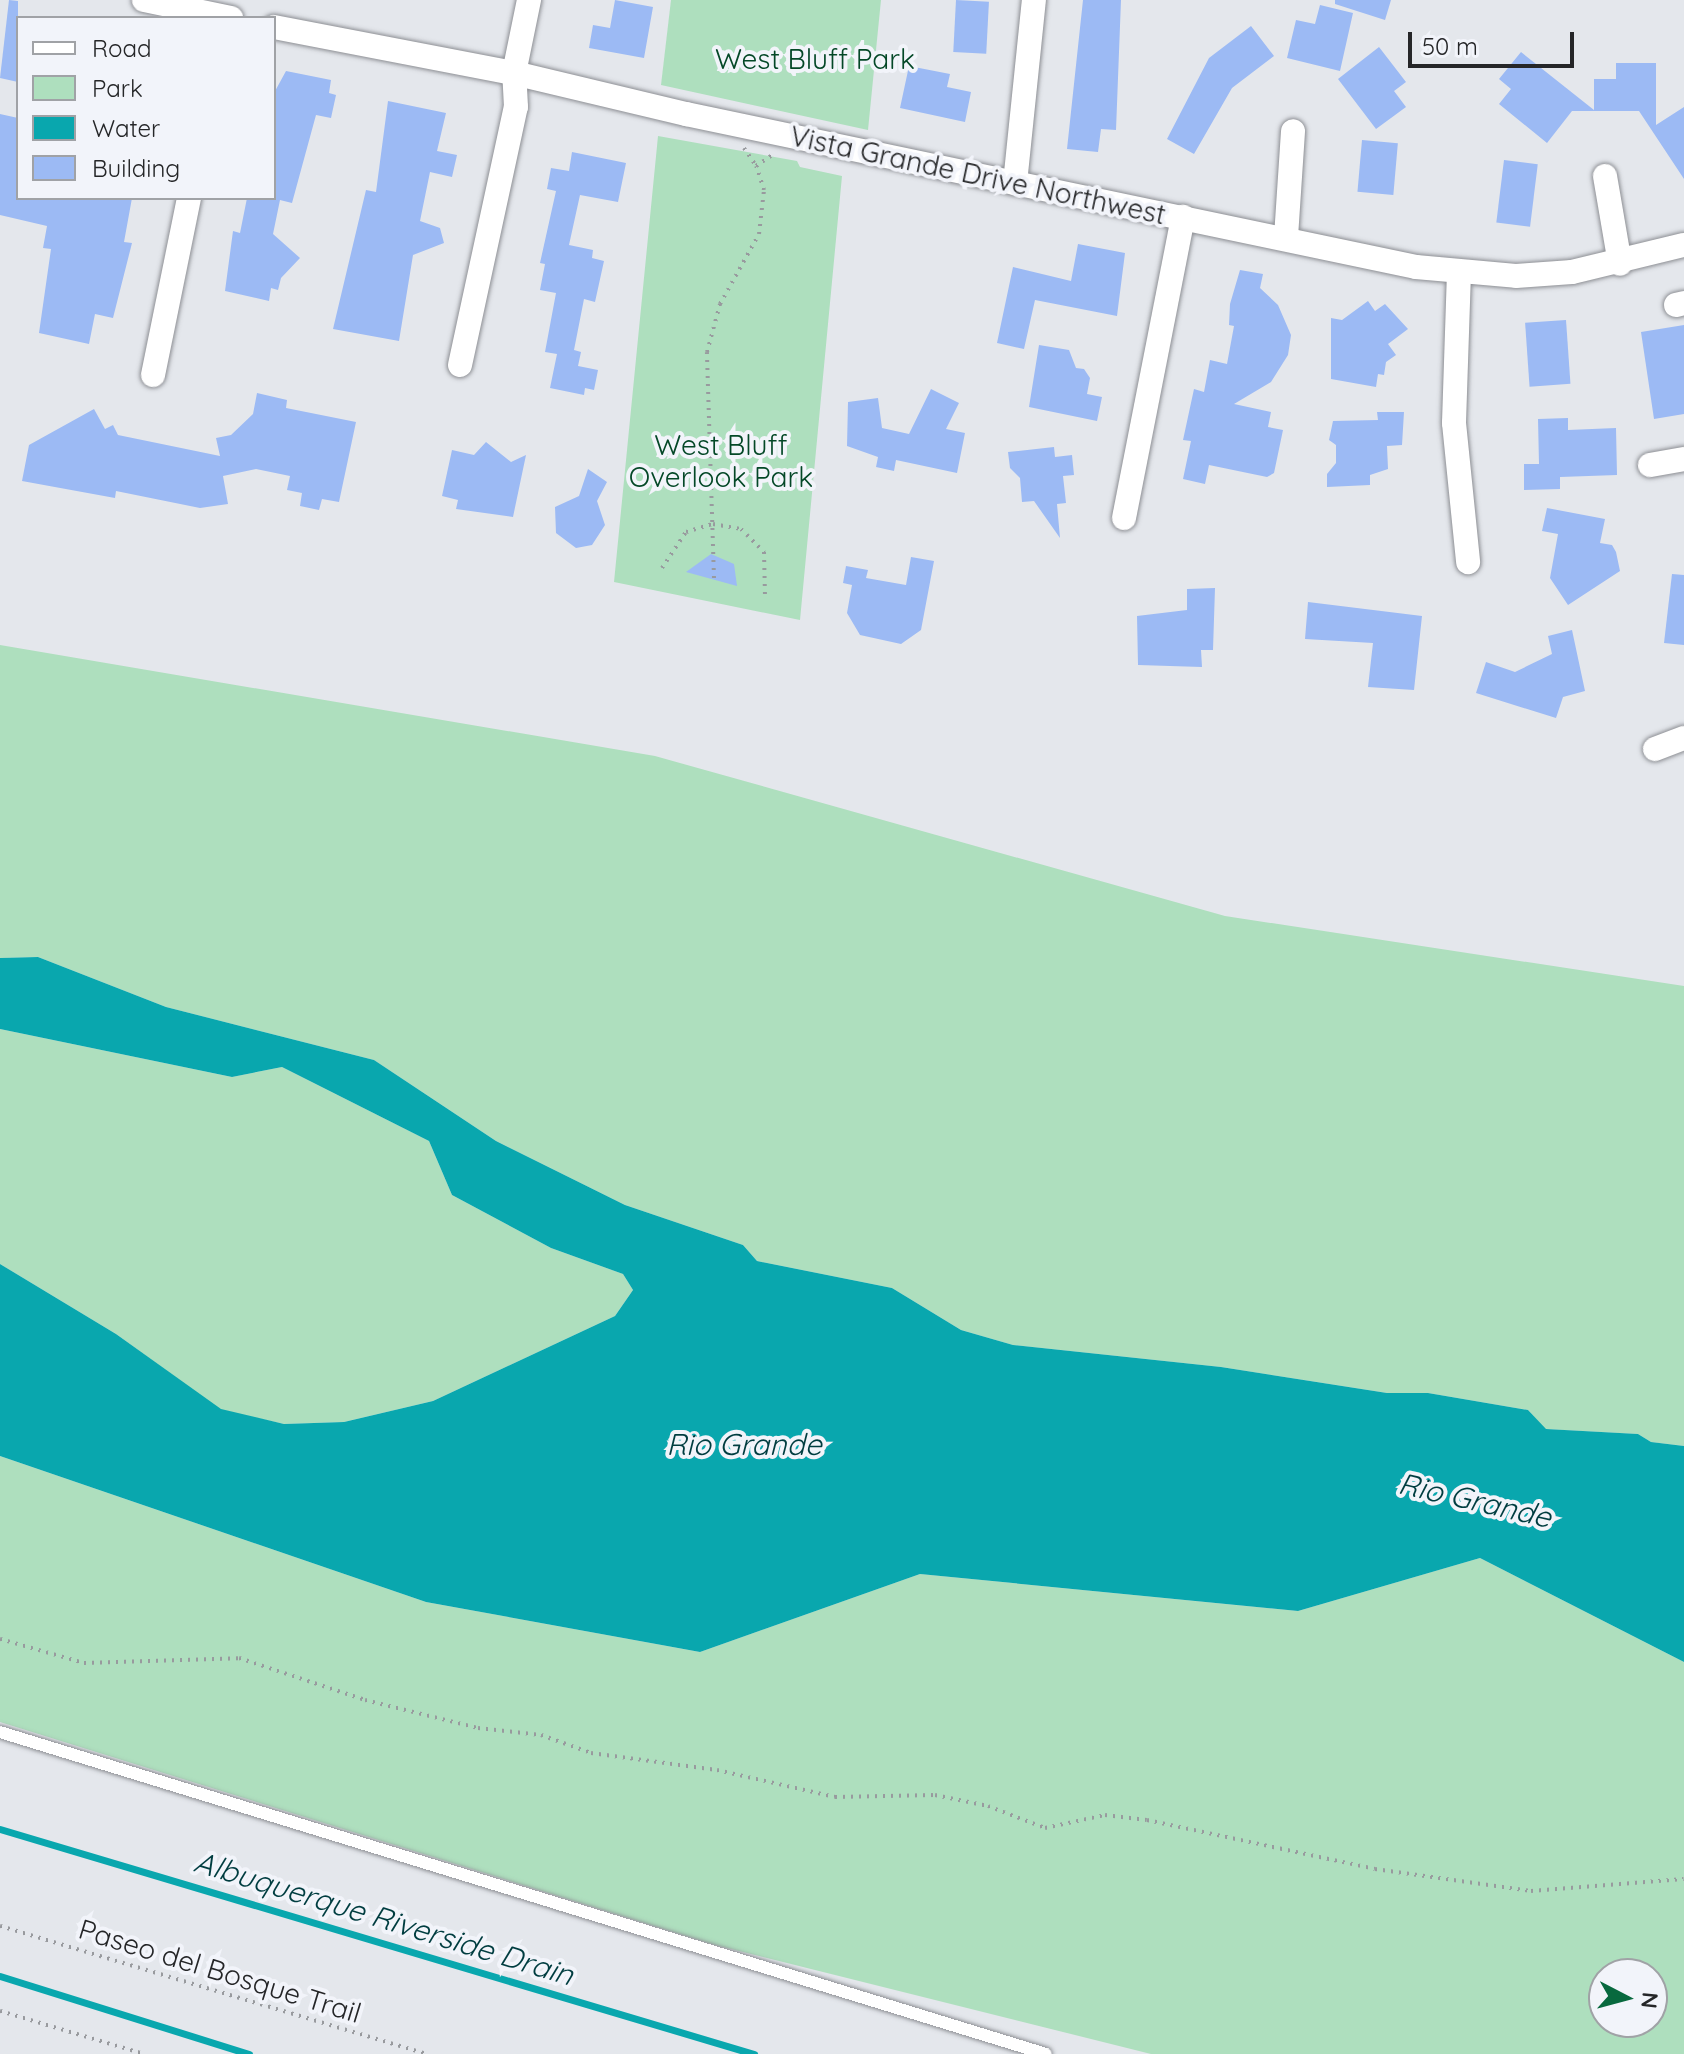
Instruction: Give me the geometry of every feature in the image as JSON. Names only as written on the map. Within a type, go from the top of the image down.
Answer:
[{"type":"street","points":[[144,0],[219,16]]},
{"type":"street","points":[[460,365],[516,107],[514,73],[529,0]]},
{"type":"street","points":[[1015,183],[1034,0]]},
{"type":"street","name":"Vista Grande Drive Northwest","points":[[276,27],[514,73],[1015,183],[1459,272],[1516,276],[1620,264],[1684,245]]},
{"type":"street","points":[[1286,237],[1293,131]]},
{"type":"street","points":[[1605,176],[1620,264]]},
{"type":"street","points":[[153,375],[189,200]]},
{"type":"street","points":[[1124,518],[1183,217]]},
{"type":"street","points":[[1459,272],[1454,423],[1468,562]]},
{"type":"street","points":[[1650,465],[1684,459]]},
{"type":"street","points":[[1655,749],[1684,738]]},
{"type":"lane","points":[[0,1732],[1046,2054]]},
{"type":"path","points":[[714,578],[707,352],[720,304],[759,234],[764,212],[756,166],[742,153],[744,145]]},
{"type":"path","points":[[756,166],[773,158],[775,151]]},
{"type":"path","points":[[662,568],[686,532],[713,524],[741,529],[764,552],[765,596]]},
{"type":"path","points":[[0,1639],[84,1663],[239,1658],[392,1708],[478,1728],[541,1735],[591,1753],[717,1770],[835,1797],[935,1795],[988,1806],[1045,1828],[1119,1817],[1375,1869],[1531,1891],[1684,1879]]},
{"type":"path","name":"Paseo del Bosque Trail","points":[[0,1927],[428,2054]]},
{"type":"path","points":[[0,2011],[144,2054]]},
{"type":"green space","name":"West Bluff Park","points":[[671,0],[881,0],[868,130],[661,85]]},
{"type":"green space","name":"West Bluff Overlook Park","points":[[658,136],[797,161],[800,167],[842,176],[800,620],[614,582]]},
{"type":"green space","points":[[0,645],[655,756],[1225,916],[1684,986],[1684,1446],[1651,1442],[1638,1434],[1545,1429],[1528,1410],[1428,1393],[1387,1393],[1221,1367],[1013,1345],[961,1330],[892,1288],[757,1261],[743,1245],[625,1205],[496,1141],[374,1060],[166,1007],[38,957],[0,958]]},
{"type":"green space","points":[[0,1029],[232,1077],[282,1067],[429,1141],[452,1195],[551,1248],[623,1274],[633,1290],[615,1316],[433,1401],[344,1422],[284,1424],[221,1410],[116,1334],[0,1264]]},
{"type":"green space","points":[[0,1456],[426,1602],[700,1652],[920,1574],[1298,1611],[1480,1558],[1684,1662],[1684,2054],[1151,2054],[715,1945],[0,1722]]},
{"type":"water","name":"Rio Grande","points":[[38,957],[166,1007],[374,1060],[496,1141],[625,1205],[743,1245],[757,1261],[892,1288],[961,1330],[1013,1345],[1221,1367],[1387,1393],[1428,1393],[1528,1410],[1546,1429],[1638,1434],[1651,1442],[1684,1446],[1684,1662],[1480,1558],[1298,1611],[920,1574],[700,1652],[426,1602],[0,1456],[0,1264],[116,1334],[221,1409],[284,1424],[344,1422],[433,1401],[615,1316],[633,1290],[623,1274],[551,1248],[452,1195],[429,1141],[282,1067],[232,1077],[0,1029],[0,958]]},
{"type":"building","points":[[9,0],[18,1],[16,82],[0,78]]},
{"type":"building","points":[[615,0],[653,7],[644,58],[589,48],[593,25],[610,28]]},
{"type":"building","points":[[956,0],[989,2],[986,54],[953,52]]},
{"type":"building","points":[[1083,0],[1121,0],[1116,130],[1101,129],[1098,152],[1067,149]]},
{"type":"building","points":[[1335,0],[1391,0],[1385,20],[1335,4]]},
{"type":"building","points":[[1320,5],[1353,13],[1340,71],[1287,58],[1296,20],[1315,24]]},
{"type":"building","points":[[1251,26],[1274,56],[1232,88],[1194,154],[1167,139],[1209,58]]},
{"type":"building","points":[[1379,47],[1406,82],[1394,91],[1406,107],[1376,129],[1338,79]]},
{"type":"building","points":[[1521,52],[1594,110],[1594,79],[1616,79],[1616,63],[1656,63],[1656,125],[1684,107],[1684,179],[1639,111],[1572,111],[1547,143],[1499,104],[1511,89],[1499,79]]},
{"type":"building","points":[[909,66],[950,74],[947,87],[971,92],[965,122],[900,108]]},
{"type":"building","points":[[286,71],[331,80],[329,93],[336,95],[331,118],[316,115],[292,203],[280,200],[273,234],[300,258],[281,278],[278,290],[271,288],[269,301],[225,291],[233,231],[240,233],[247,200],[276,200],[276,89]]},
{"type":"building","points":[[388,101],[446,113],[437,151],[457,155],[452,177],[430,172],[420,221],[440,228],[444,243],[413,255],[399,341],[333,329],[366,190],[376,192]]},
{"type":"building","points":[[0,114],[16,118],[16,200],[132,200],[124,242],[132,243],[113,318],[95,314],[89,344],[39,333],[51,249],[43,248],[47,226],[0,215]]},
{"type":"building","points":[[1362,140],[1398,143],[1393,195],[1357,192]]},
{"type":"building","points":[[572,152],[626,163],[618,202],[580,195],[569,245],[593,250],[592,258],[604,261],[595,302],[584,299],[574,350],[581,352],[578,366],[598,370],[594,390],[585,388],[584,395],[550,388],[557,354],[545,352],[556,293],[540,290],[545,264],[540,263],[556,191],[547,189],[551,168],[569,171]]},
{"type":"building","points":[[1504,160],[1538,164],[1530,227],[1496,223]]},
{"type":"building","points":[[1078,244],[1125,253],[1117,316],[1035,300],[1024,349],[997,343],[1013,267],[1071,281]]},
{"type":"building","points":[[1240,270],[1263,274],[1260,288],[1278,305],[1291,335],[1288,355],[1271,382],[1234,404],[1271,412],[1268,427],[1283,430],[1274,473],[1267,477],[1209,465],[1205,484],[1183,479],[1191,441],[1183,440],[1194,389],[1204,392],[1210,360],[1227,364],[1234,326],[1229,325],[1230,304]]},
{"type":"building","points":[[1368,301],[1375,311],[1385,304],[1408,329],[1388,344],[1396,355],[1386,362],[1384,375],[1378,374],[1376,387],[1331,379],[1331,318],[1342,320]]},
{"type":"building","points":[[1566,320],[1570,384],[1530,387],[1525,323]]},
{"type":"building","points":[[1684,325],[1684,414],[1654,419],[1641,332]]},
{"type":"building","points":[[1039,345],[1069,350],[1076,368],[1084,369],[1090,378],[1087,394],[1102,397],[1097,421],[1029,407]]},
{"type":"building","points":[[931,389],[959,403],[946,429],[965,433],[957,473],[896,460],[894,471],[876,467],[878,457],[847,446],[848,402],[878,398],[882,428],[909,434]]},
{"type":"building","points":[[257,393],[287,400],[286,408],[356,422],[339,502],[322,499],[319,510],[300,506],[302,493],[287,490],[290,476],[256,469],[223,476],[228,504],[200,508],[116,491],[115,498],[22,481],[29,445],[94,409],[105,429],[113,425],[118,435],[220,456],[216,438],[231,435],[253,414]]},
{"type":"building","points":[[1377,412],[1404,412],[1402,445],[1387,446],[1388,469],[1370,475],[1370,485],[1327,487],[1327,474],[1336,463],[1336,445],[1329,440],[1333,421],[1378,420]]},
{"type":"building","points":[[1568,418],[1568,430],[1616,428],[1617,475],[1560,477],[1560,489],[1524,490],[1524,464],[1539,464],[1538,419]]},
{"type":"building","points":[[486,442],[511,462],[526,455],[513,517],[456,509],[458,500],[442,496],[452,450],[474,455]]},
{"type":"building","points":[[1054,447],[1055,457],[1072,455],[1074,475],[1063,476],[1066,503],[1057,504],[1060,538],[1034,501],[1022,502],[1020,478],[1010,468],[1008,452]]},
{"type":"building","points":[[588,469],[607,482],[597,501],[605,525],[592,545],[576,548],[556,533],[555,507],[579,496]]},
{"type":"building","points":[[1547,508],[1605,519],[1600,543],[1612,545],[1616,552],[1620,571],[1568,605],[1550,578],[1558,534],[1542,531]]},
{"type":"building","points":[[711,554],[734,564],[737,586],[686,572]]},
{"type":"building","points":[[911,557],[934,561],[921,630],[901,644],[860,635],[847,613],[852,585],[843,583],[846,566],[868,570],[866,578],[906,585]]},
{"type":"building","points":[[1672,574],[1684,575],[1684,645],[1664,643]]},
{"type":"building","points":[[1215,588],[1213,650],[1201,650],[1202,667],[1138,665],[1137,616],[1187,610],[1187,589]]},
{"type":"building","points":[[1308,602],[1422,616],[1414,690],[1368,687],[1373,643],[1305,639]]},
{"type":"building","points":[[1572,630],[1585,691],[1563,697],[1556,718],[1476,693],[1486,662],[1515,672],[1552,654],[1548,636]]},
{"type":"waterway","name":"Albuquerque Riverside Drain","points":[[0,1829],[754,2054]]},
{"type":"waterway","points":[[0,1976],[249,2054]]}]
